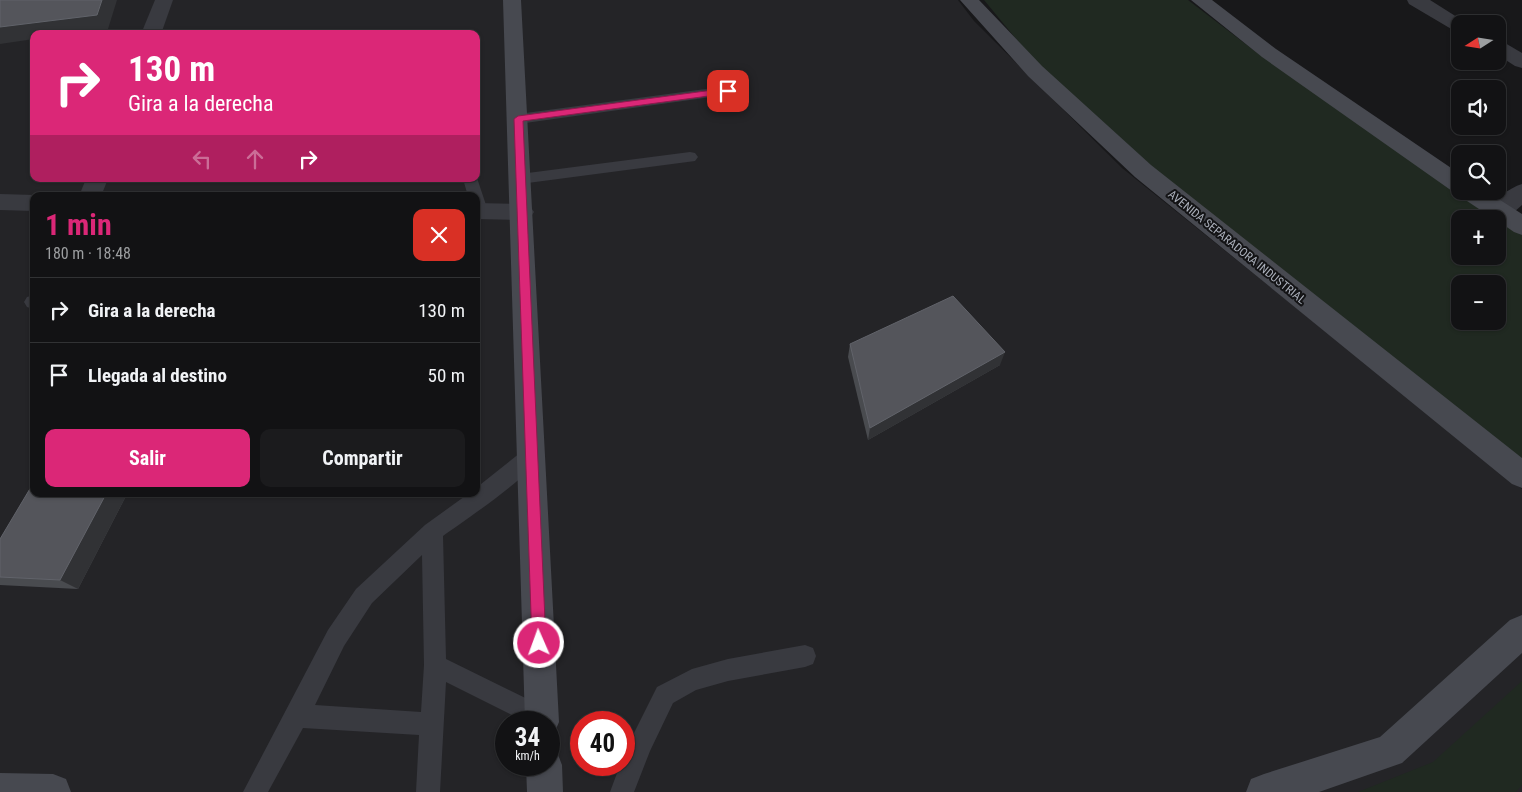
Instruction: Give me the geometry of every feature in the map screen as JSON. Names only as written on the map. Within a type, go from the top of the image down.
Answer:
[{"type":"main road","points":[[512,0],[542,711]]},
{"type":"main road","name":"AVENIDA SEPARADORA INDUSTRIAL","points":[[969,0],[1035,71],[1143,171],[1522,475]]},
{"type":"main road","points":[[1200,0],[1277,58],[1451,179]]},
{"type":"main road","points":[[1481,200],[1495,210]]},
{"type":"main road","points":[[1506,217],[1522,226]]},
{"type":"main road","points":[[1264,792],[1390,751],[1522,630]]},
{"type":"main road","points":[[544,776],[545,792]]},
{"type":"main road","points":[[0,790],[53,792]]},
{"type":"street","points":[[153,30],[164,0]]},
{"type":"street","points":[[1416,0],[1451,21]]},
{"type":"street","points":[[1506,49],[1522,52]]},
{"type":"street","points":[[1506,52],[1522,62]]},
{"type":"street","points":[[1500,210],[1522,192]]},
{"type":"street","points":[[0,202],[30,203]]},
{"type":"street","points":[[480,212],[522,212]]},
{"type":"lane","points":[[518,119],[728,91]]},
{"type":"lane","points":[[520,179],[690,157]]},
{"type":"lane","points":[[480,496],[532,455]]},
{"type":"lane","points":[[255,792],[297,716],[336,638],[364,596],[432,532],[479,497]]},
{"type":"lane","points":[[428,792],[434,665],[432,532]]},
{"type":"lane","points":[[622,792],[640,746],[666,695],[692,680],[728,670],[805,656]]},
{"type":"lane","points":[[434,665],[524,711]]},
{"type":"lane","points":[[297,716],[431,724]]},
{"type":"shaded area","points":[[0,0],[958,0],[974,21],[1122,168],[1522,489],[1522,792],[0,792]]},
{"type":"shaded area","points":[[984,0],[1188,0],[1260,55],[1451,188],[1451,200],[1468,200],[1482,210],[1451,210],[1451,265],[1506,265],[1506,225],[1522,235],[1522,460],[1147,168],[1041,69]]},
{"type":"shaded area","points":[[1522,681],[1522,785],[1516,792],[1358,792],[1433,762]]},
{"type":"building","points":[[0,0],[102,0],[97,15],[0,27]]},
{"type":"building","points":[[953,296],[1005,352],[870,428],[850,344]]},
{"type":"building","points":[[30,489],[30,497],[104,497],[60,580],[0,577],[0,539]]},
{"type":"route","points":[[539,643],[518,119],[728,91]]}]
